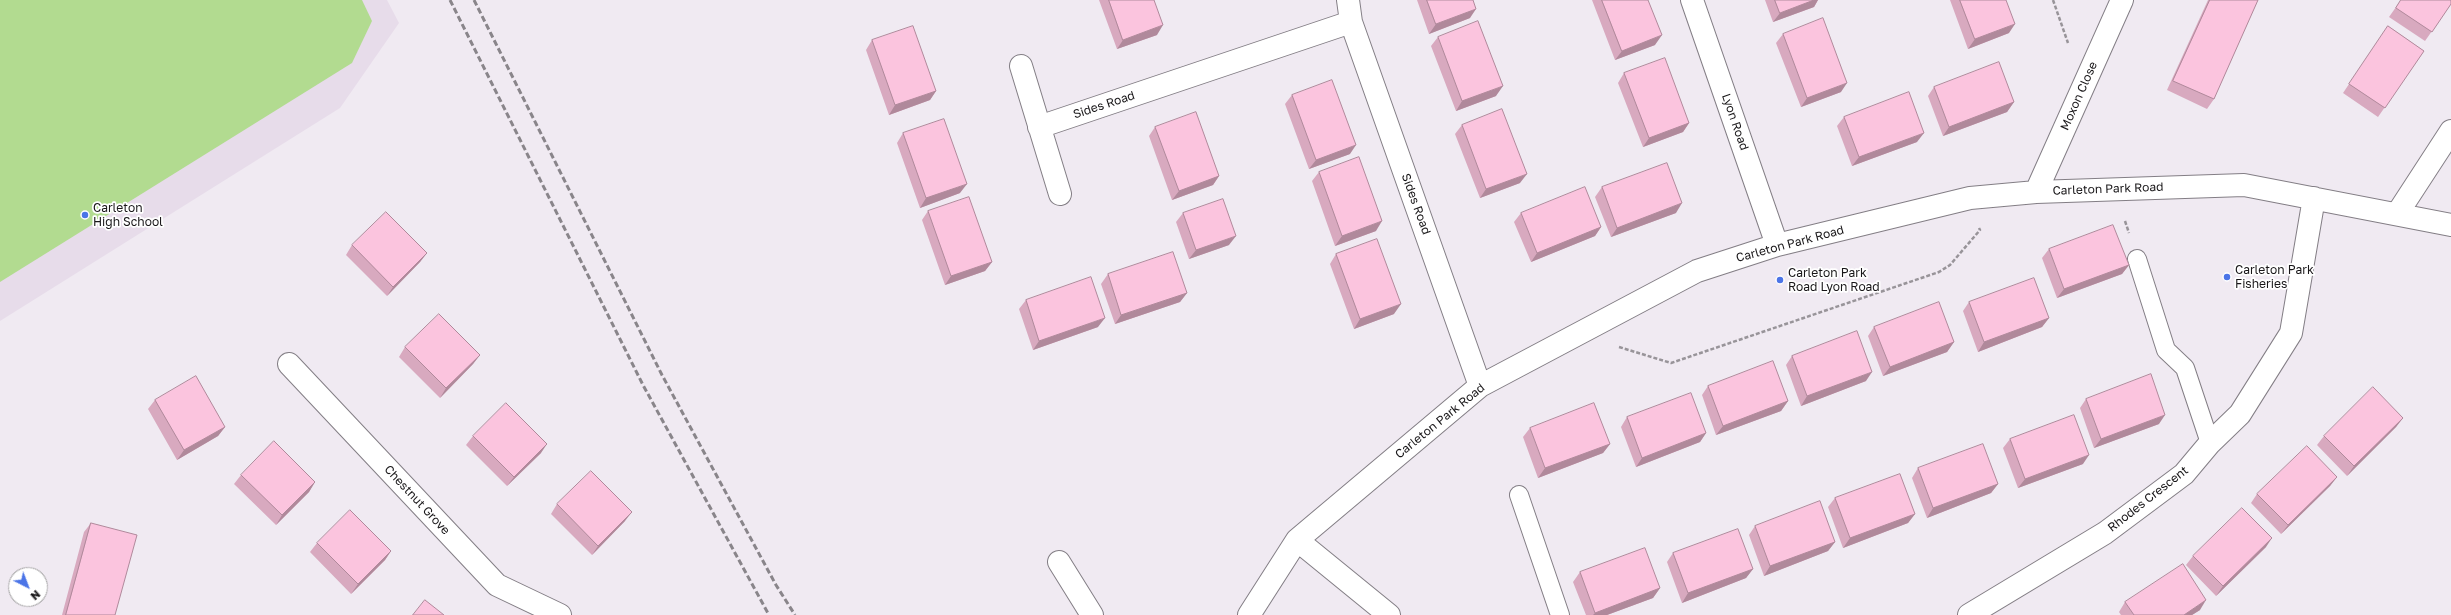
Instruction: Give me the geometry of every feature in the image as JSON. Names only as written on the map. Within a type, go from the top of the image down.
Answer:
[{"type":"street","name":"Sides Road","points":[[1348,0],[1351,22],[1480,386]]},
{"type":"street","name":"Lyon Road","points":[[1692,0],[1778,245]]},
{"type":"street","name":"Moxon Close","points":[[2036,192],[2122,0]]},
{"type":"street","name":"Sides Road","points":[[1039,127],[1351,22]]},
{"type":"street","points":[[1020,66],[1060,194]]},
{"type":"street","points":[[2397,214],[2451,131]]},
{"type":"street","name":"Carleton Park Road","points":[[1249,615],[1297,540],[1480,386],[1696,271],[1778,245],[1970,198],[2036,192],[2244,185],[2397,214],[2451,226]]},
{"type":"street","name":"Rhodes Crescent","points":[[1969,615],[2106,533],[2184,474],[2210,443],[2240,414],[2291,333],[2314,198]]},
{"type":"street","name":"Chestnut Grove","points":[[289,364],[497,585],[560,615]]},
{"type":"street","points":[[1297,540],[1389,615]]},
{"type":"street","points":[[1059,562],[1092,615]]},
{"type":"lane","points":[[2137,258],[2166,350],[2185,368],[2210,443]]},
{"type":"lane","points":[[1519,495],[1560,615]]},
{"type":"path","points":[[2116,189],[2137,258]]},
{"type":"path","points":[[1578,334],[1671,364],[1939,272],[1950,265],[1980,230],[1970,198]]},
{"type":"shaded area","name":"Carleton High School","points":[[0,0],[387,0],[399,23],[340,108],[0,321]]},
{"type":"green space","name":"Carleton High School","points":[[0,0],[362,0],[372,21],[352,63],[0,282]]},
{"type":"building","points":[[1109,0],[1154,0],[1163,25],[1123,40]]},
{"type":"building","points":[[1427,0],[1473,0],[1476,9],[1436,24]]},
{"type":"building","points":[[1602,0],[1648,0],[1662,35],[1622,51]]},
{"type":"building","points":[[1775,0],[1814,0],[1780,13]]},
{"type":"building","points":[[1960,0],[2006,0],[2015,24],[1975,39]]},
{"type":"building","points":[[2210,0],[2258,0],[2214,99],[2173,81]]},
{"type":"building","points":[[2401,0],[2451,0],[2451,4],[2432,32],[2396,8]]},
{"type":"building","points":[[1823,18],[1847,83],[1807,98],[1783,34]]},
{"type":"building","points":[[1478,21],[1503,86],[1462,101],[1438,37]]},
{"type":"building","points":[[913,26],[936,91],[895,105],[872,40]]},
{"type":"building","points":[[2388,26],[2424,51],[2385,108],[2349,84]]},
{"type":"building","points":[[1665,58],[1689,123],[1649,138],[1624,73]]},
{"type":"building","points":[[1999,62],[2014,102],[1949,127],[1934,87]]},
{"type":"building","points":[[1332,80],[1356,145],[1316,160],[1292,95]]},
{"type":"building","points":[[1909,92],[1924,133],[1859,157],[1844,117]]},
{"type":"building","points":[[1502,109],[1527,174],[1486,189],[1462,125]]},
{"type":"building","points":[[1196,112],[1219,176],[1179,191],[1155,127]]},
{"type":"building","points":[[944,119],[967,184],[926,198],[903,133]]},
{"type":"building","points":[[1359,157],[1382,221],[1342,236],[1319,172]]},
{"type":"building","points":[[1667,163],[1682,203],[1617,228],[1602,187]]},
{"type":"building","points":[[1585,187],[1601,227],[1537,253],[1521,213]]},
{"type":"building","points":[[969,197],[992,262],[951,276],[928,211]]},
{"type":"building","points":[[1223,199],[1236,236],[1196,250],[1183,213]]},
{"type":"building","points":[[386,212],[427,253],[393,287],[352,245]]},
{"type":"building","points":[[2113,225],[2129,265],[2064,289],[2049,249]]},
{"type":"building","points":[[1377,239],[1401,304],[1360,319],[1336,254]]},
{"type":"building","points":[[1173,252],[1187,293],[1121,315],[1108,274]]},
{"type":"building","points":[[1091,277],[1105,318],[1039,341],[1026,300]]},
{"type":"building","points":[[2034,278],[2049,318],[1984,342],[1969,302]]},
{"type":"building","points":[[1939,302],[1954,342],[1890,367],[1874,327]]},
{"type":"building","points":[[439,314],[480,355],[446,388],[405,347]]},
{"type":"building","points":[[1857,331],[1872,372],[1807,396],[1792,356]]},
{"type":"building","points":[[1773,361],[1788,401],[1723,426],[1708,386]]},
{"type":"building","points":[[2151,374],[2165,415],[2101,439],[2086,399]]},
{"type":"building","points":[[196,376],[225,427],[184,450],[155,400]]},
{"type":"building","points":[[2373,387],[2403,418],[2354,466],[2324,436]]},
{"type":"building","points":[[1691,393],[1706,433],[1642,458],[1627,417]]},
{"type":"building","points":[[506,403],[547,444],[514,477],[473,436]]},
{"type":"building","points":[[1594,403],[1610,444],[1545,468],[1530,428]]},
{"type":"building","points":[[2074,415],[2089,455],[2025,479],[2010,439]]},
{"type":"building","points":[[274,441],[315,482],[282,515],[241,475]]},
{"type":"building","points":[[1983,444],[1998,484],[1933,508],[1918,468]]},
{"type":"building","points":[[2307,446],[2337,477],[2288,525],[2257,494]]},
{"type":"building","points":[[591,471],[632,512],[598,546],[557,504]]},
{"type":"building","points":[[1900,474],[1915,514],[1850,538],[1835,498]]},
{"type":"building","points":[[1820,501],[1835,542],[1770,566],[1755,526]]},
{"type":"building","points":[[2242,508],[2272,538],[2223,586],[2193,556]]},
{"type":"building","points":[[350,510],[391,551],[358,584],[317,543]]},
{"type":"building","points":[[91,523],[137,535],[115,615],[66,615]]},
{"type":"building","points":[[1738,529],[1753,569],[1688,593],[1673,553]]},
{"type":"building","points":[[1645,548],[1660,588],[1595,613],[1580,572]]},
{"type":"building","points":[[2183,564],[2206,600],[2184,615],[2134,615],[2125,602]]},
{"type":"building","points":[[425,600],[444,615],[413,615]]},
{"type":"railway","points":[[450,0],[643,385],[769,615]]},
{"type":"railway","points":[[474,0],[662,375],[776,585],[795,615]]},
{"type":"place","name":"Carleton High School","points":[[85,215]]},
{"type":"place","name":"Carleton Park Fisheries","points":[[2227,277]]},
{"type":"place","name":"Carleton Park Road Lyon Road","points":[[1780,280]]}]
